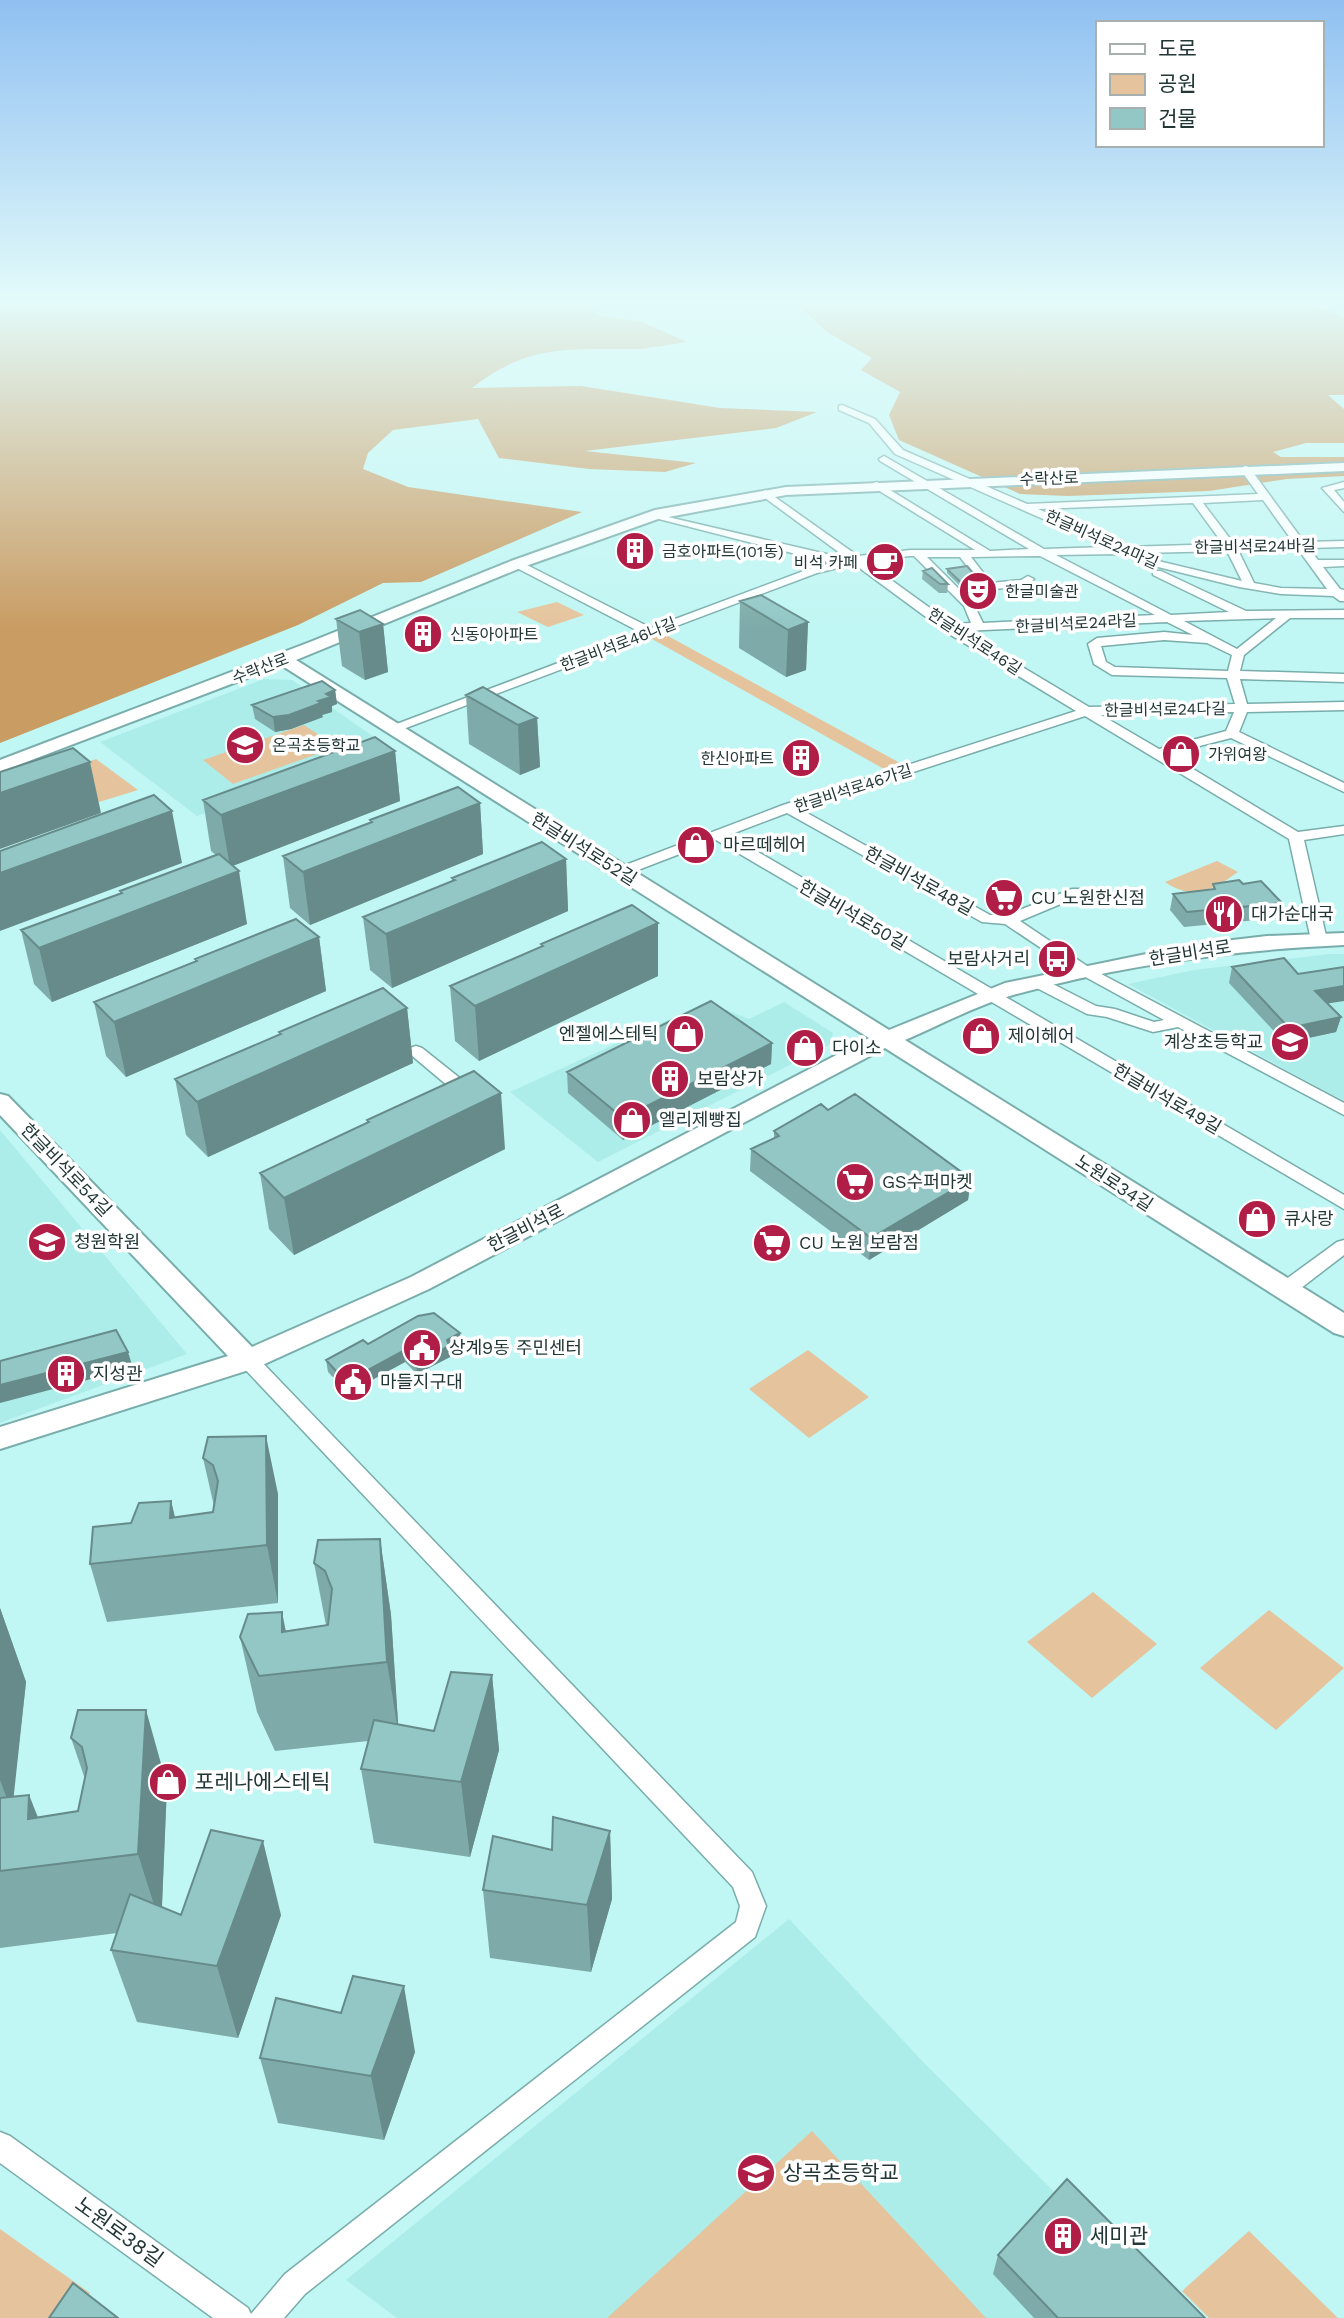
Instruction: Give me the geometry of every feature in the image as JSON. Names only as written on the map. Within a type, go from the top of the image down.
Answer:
[{"type":"street","name":"한글비석로24마길","points":[[852,412],[872,421],[899,452],[1027,506],[1121,550],[1192,574],[1250,586],[1281,591],[1340,593]]},
{"type":"street","points":[[884,459],[1041,552]]},
{"type":"street","name":"수락산로","points":[[0,766],[283,659],[517,565],[655,515],[765,493],[877,485],[1344,467]]},
{"type":"street","points":[[1245,470],[1298,545],[1326,581],[1340,593],[1344,604]]},
{"type":"street","points":[[877,485],[985,554],[986,567],[1000,582],[1028,579],[1024,583],[988,587],[963,554]]},
{"type":"street","points":[[1344,485],[1327,488],[1344,509]]},
{"type":"street","name":"한글비석로46길","points":[[765,493],[859,559],[949,628],[1296,837]]},
{"type":"street","name":"한글비석로24마길","points":[[1027,506],[1265,498]]},
{"type":"street","points":[[1196,500],[1230,547],[1250,586]]},
{"type":"street","name":"한글비석로46나길","points":[[655,515],[844,563]]},
{"type":"street","name":"한글비석로24바길","points":[[859,559],[917,553],[985,554],[1344,544]]},
{"type":"street","name":"한글비석로24라길","points":[[1041,552],[1172,619]]},
{"type":"street","points":[[917,553],[970,605],[979,627]]},
{"type":"street","name":"한글비석로46나길","points":[[393,728],[813,571],[859,559]]},
{"type":"street","points":[[1314,564],[1344,564]]},
{"type":"street","points":[[517,565],[650,632]]},
{"type":"street","points":[[1142,566],[1246,615]]},
{"type":"street","points":[[1326,581],[1344,582]]},
{"type":"street","name":"한글비석로24라길","points":[[949,628],[1246,615],[1344,614]]},
{"type":"street","points":[[1233,676],[1238,654],[1287,615]]},
{"type":"street","points":[[1172,619],[1238,654]]},
{"type":"street","points":[[1214,641],[1149,637],[1094,644],[1100,664],[1112,671],[1344,678]]},
{"type":"street","name":"한글비석로52길","points":[[283,659],[886,1038]]},
{"type":"street","name":"한글비석로24다길","points":[[1233,676],[1242,708]]},
{"type":"street","name":"한글비석로24다길","points":[[1088,711],[1344,706]]},
{"type":"street","points":[[1232,734],[1242,708]]},
{"type":"street","name":"한글비석로46가길","points":[[620,872],[788,808],[1088,711]]},
{"type":"street","points":[[1158,753],[1232,734],[1344,788]]},
{"type":"street","name":"한글비석로48길","points":[[788,808],[986,919],[1009,920],[1085,971],[1344,1110]]},
{"type":"street","points":[[1319,940],[1296,837],[1344,830]]},
{"type":"street","name":"한글비석로50길","points":[[716,834],[990,996]]},
{"type":"street","points":[[1009,920],[1077,892]]},
{"type":"street","name":"한글비석로","points":[[0,1438],[248,1360],[420,1283],[886,1038],[990,996],[1085,971],[1190,951],[1344,939]]},
{"type":"street","points":[[1037,982],[1093,1011],[1109,1012],[1153,1027],[1181,1022]]},
{"type":"street","name":"한글비석로49길","points":[[990,996],[1344,1203]]},
{"type":"street","name":"노원로34길","points":[[886,1038],[1344,1326]]},
{"type":"street","points":[[416,1051],[460,1087]]},
{"type":"street","name":"한글비석로54길","points":[[0,1101],[248,1360]]},
{"type":"street","points":[[1285,1290],[1344,1246]]},
{"type":"street","points":[[248,1360],[743,1880],[753,1906],[746,1929],[295,2284],[264,2318]]},
{"type":"street","name":"노원로38길","points":[[0,2146],[238,2318]]},
{"type":"shaded area","points":[[0,412],[817,412],[776,428],[585,451],[696,463],[665,472],[589,469],[499,458],[478,419],[393,430],[368,453],[363,469],[408,487],[582,512],[421,582],[383,583],[298,625],[0,743]]},
{"type":"shaded area","points":[[890,412],[1344,412],[1344,443],[1306,443],[1273,452],[1281,457],[1344,457],[1344,476],[1287,479],[1209,491],[1067,496],[1020,494],[899,440],[889,415]]},
{"type":"shaded area","name":"온곡초등학교","points":[[264,679],[292,680],[390,748],[197,816],[100,742]]},
{"type":"shaded area","name":"계상초등학교","points":[[1344,954],[1344,1101],[1128,984],[1194,970]]},
{"type":"shaded area","points":[[707,1002],[749,1019],[784,1002],[833,1033],[831,1044],[598,1162],[510,1092]]},
{"type":"shaded area","name":"청원학원","points":[[0,1130],[187,1354],[0,1423]]},
{"type":"shaded area","name":"상곡초등학교","points":[[789,1919],[927,2066],[1182,2318],[397,2318],[346,2280]]},
{"type":"green space","points":[[557,602],[584,615],[548,627],[517,612]]},
{"type":"green space","points":[[657,630],[900,763],[884,769],[645,635]]},
{"type":"green space","points":[[304,725],[337,747],[233,784],[203,760]]},
{"type":"green space","points":[[96,759],[138,790],[99,802],[61,771]]},
{"type":"green space","points":[[1217,861],[1238,872],[1203,891],[1185,891],[1165,882]]},
{"type":"green space","points":[[808,1350],[869,1397],[809,1438],[749,1389]]},
{"type":"green space","points":[[1093,1592],[1157,1644],[1092,1698],[1027,1642]]},
{"type":"green space","points":[[1269,1610],[1344,1668],[1276,1730],[1200,1668]]},
{"type":"green space","points":[[812,2131],[986,2318],[607,2318]]},
{"type":"green space","points":[[0,2229],[90,2293],[71,2318],[0,2318]]},
{"type":"green space","points":[[1249,2231],[1338,2318],[1209,2318],[1182,2291]]},
{"type":"building","points":[[967,566],[985,587],[968,589],[947,569]]},
{"type":"building","points":[[932,568],[948,584],[940,584],[923,571]]},
{"type":"building","points":[[761,595],[808,622],[788,630],[740,601]]},
{"type":"building","points":[[360,610],[383,624],[359,632],[336,619]]},
{"type":"building","points":[[322,681],[335,690],[326,694],[331,697],[289,715],[273,717],[252,705]]},
{"type":"building","points":[[483,687],[537,718],[518,725],[466,695]]},
{"type":"building","points":[[375,737],[395,751],[221,815],[203,800]]},
{"type":"building","points":[[73,748],[90,762],[0,793],[0,772]]},
{"type":"building","points":[[458,787],[480,803],[303,872],[283,856],[372,822],[370,820]]},
{"type":"building","points":[[154,795],[172,811],[0,873],[0,851]]},
{"type":"building","points":[[542,842],[566,859],[386,934],[363,917],[455,880],[452,878]]},
{"type":"building","points":[[219,854],[239,871],[39,948],[21,930],[122,893],[120,891]]},
{"type":"building","points":[[1239,880],[1243,884],[1261,881],[1282,903],[1187,912],[1173,894],[1215,889],[1213,884]]},
{"type":"building","points":[[632,905],[658,923],[475,1006],[450,986],[543,946],[541,944]]},
{"type":"building","points":[[296,919],[319,937],[114,1022],[94,1002],[197,961],[195,959]]},
{"type":"building","points":[[1284,958],[1298,974],[1344,967],[1344,986],[1315,991],[1341,1017],[1289,1028],[1232,967]]},
{"type":"building","points":[[383,988],[407,1008],[197,1102],[175,1079],[281,1034],[279,1032]]},
{"type":"building","name":"보람상가","points":[[711,1001],[772,1043],[623,1118],[567,1072]]},
{"type":"building","points":[[474,1071],[501,1093],[284,1198],[260,1173],[369,1122],[367,1120]]},
{"type":"building","name":"GS수퍼마켓","points":[[855,1094],[971,1179],[871,1238],[751,1149],[779,1136],[774,1131],[821,1104],[828,1110]]},
{"type":"building","points":[[434,1313],[460,1333],[447,1340],[449,1346],[416,1363],[403,1351],[346,1382],[326,1360],[363,1340],[368,1344],[418,1316]]},
{"type":"building","points":[[116,1330],[128,1352],[0,1385],[0,1361]]},
{"type":"building","points":[[266,1436],[267,1545],[90,1564],[93,1527],[131,1523],[139,1503],[171,1501],[170,1518],[213,1512],[218,1481],[213,1465],[203,1458],[208,1437]]},
{"type":"building","points":[[380,1539],[387,1662],[259,1676],[240,1637],[248,1614],[282,1612],[282,1632],[328,1625],[332,1589],[325,1571],[314,1563],[318,1540]]},
{"type":"building","points":[[451,1672],[492,1675],[461,1782],[361,1769],[374,1720],[434,1731]]},
{"type":"building","points":[[78,1710],[146,1710],[138,1854],[0,1871],[0,1798],[29,1795],[28,1819],[78,1811],[87,1768],[82,1747],[71,1738]]},
{"type":"building","points":[[553,1817],[610,1831],[587,1905],[483,1890],[493,1836],[552,1850]]},
{"type":"building","points":[[211,1830],[263,1841],[217,1966],[111,1950],[130,1894],[181,1915]]},
{"type":"building","points":[[353,1976],[404,1986],[371,2076],[260,2058],[276,1998],[341,2013]]},
{"type":"building","name":"세미관","points":[[1067,2179],[1205,2318],[1058,2318],[998,2255]]},
{"type":"building","points":[[73,2283],[118,2318],[49,2318]]},
{"type":"place","name":"금호아파트(101동)","points":[[635,551]]},
{"type":"place","name":"비석 카페","points":[[885,562]]},
{"type":"place","name":"한글미술관","points":[[978,591]]},
{"type":"place","name":"신동아아파트","points":[[423,634]]},
{"type":"place","name":"온곡초등학교","points":[[245,745]]},
{"type":"place","name":"가위여왕","points":[[1181,754]]},
{"type":"place","name":"한신아파트","points":[[801,758]]},
{"type":"place","name":"마르떼헤어","points":[[696,845]]},
{"type":"place","name":"CU 노원한신점","points":[[1004,898]]},
{"type":"place","name":"대가순대국","points":[[1224,914]]},
{"type":"place","name":"보람사거리","points":[[1057,959]]},
{"type":"place","name":"엔젤에스테틱","points":[[685,1034]]},
{"type":"place","name":"제이헤어","points":[[981,1036]]},
{"type":"place","name":"계상초등학교","points":[[1290,1042]]},
{"type":"place","name":"다이소","points":[[805,1048]]},
{"type":"place","name":"보람상가","points":[[670,1079]]},
{"type":"place","name":"엘리제빵집","points":[[632,1120]]},
{"type":"place","name":"GS수퍼마켓","points":[[855,1182]]},
{"type":"place","name":"큐사랑","points":[[1257,1219]]},
{"type":"place","name":"청원학원","points":[[47,1242]]},
{"type":"place","name":"CU 노원 보람점","points":[[772,1243]]},
{"type":"place","name":"상계9동 주민센터","points":[[422,1348]]},
{"type":"place","name":"지성관","points":[[66,1374]]},
{"type":"place","name":"마들지구대","points":[[353,1382]]},
{"type":"place","name":"포레나에스테틱","points":[[168,1782]]},
{"type":"place","name":"상곡초등학교","points":[[756,2173]]},
{"type":"place","name":"세미관","points":[[1063,2236]]}]
